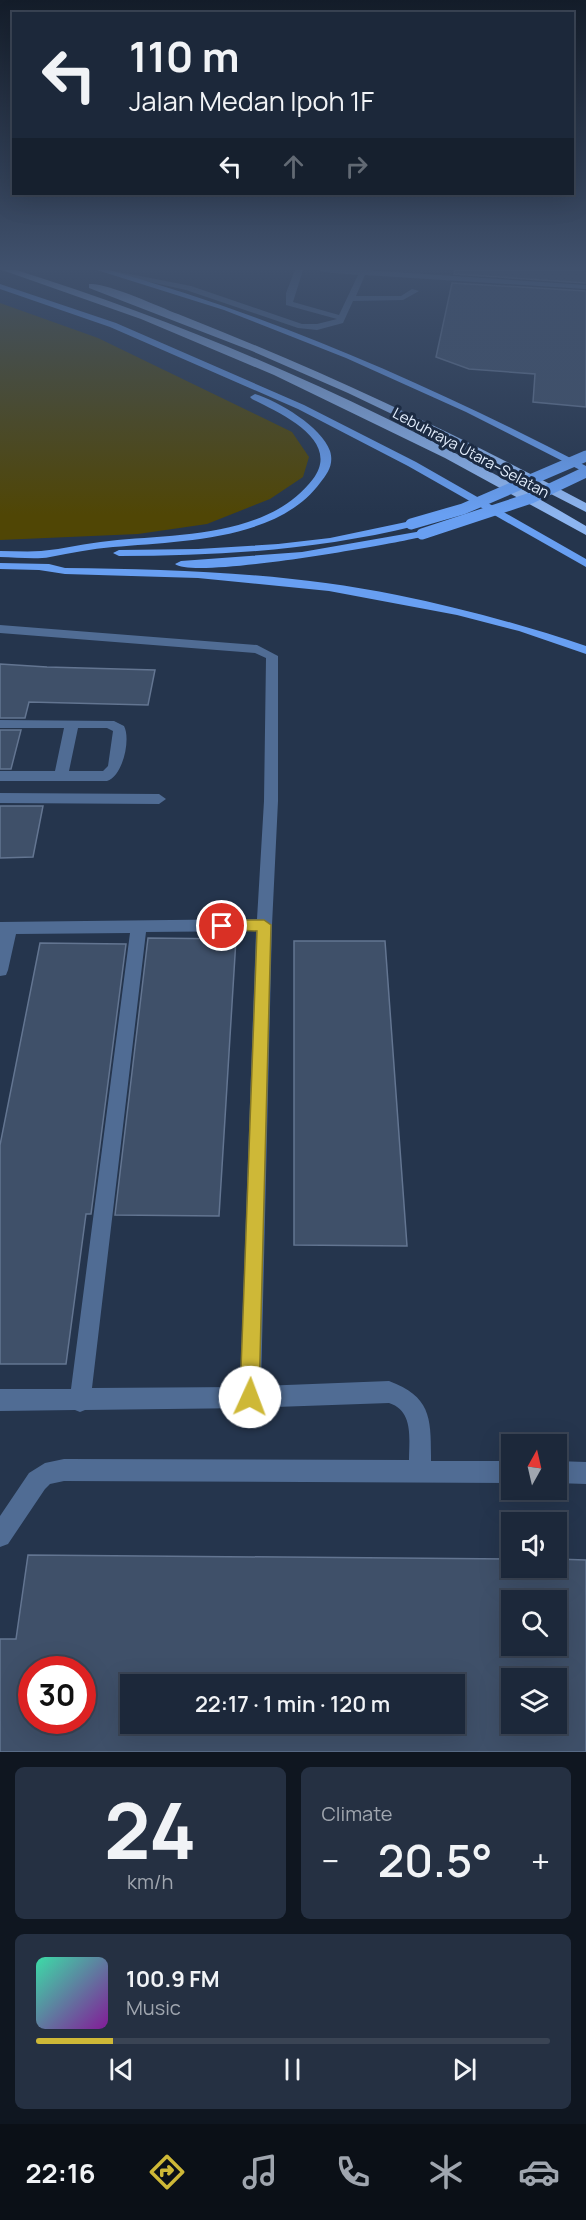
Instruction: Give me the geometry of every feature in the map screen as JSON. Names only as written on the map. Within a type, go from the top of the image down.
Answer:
[{"type":"highway","name":"Lebuhraya Utara–Selatan","points":[[227,352],[295,380],[444,452],[586,531]]},
{"type":"highway","name":"Lebuhraya Utara–Selatan","points":[[262,352],[349,387],[457,440],[586,508]]},
{"type":"main road","points":[[42,554],[67,548],[179,539],[266,518],[303,500],[321,478],[327,465],[322,443],[315,434],[297,420],[159,352]]},
{"type":"main road","points":[[173,352],[301,407],[412,464],[586,564]]},
{"type":"main road","points":[[339,352],[484,416],[586,471]]},
{"type":"main road","points":[[0,554],[173,553],[329,541],[411,524],[463,509],[586,456]]},
{"type":"main road","points":[[0,566],[257,561],[353,549],[422,534],[531,498],[586,471]]},
{"type":"main road","points":[[40,567],[65,571],[176,573],[258,578],[374,593],[456,611],[586,650]]},
{"type":"street","points":[[0,629],[257,649],[272,656],[272,801],[264,925],[250,1397]]},
{"type":"street","points":[[0,724],[109,724],[119,729],[115,767],[107,776],[0,776]]},
{"type":"street","points":[[61,777],[72,724]]},
{"type":"street","points":[[0,798],[159,799]]},
{"type":"street","points":[[0,970],[5,928],[264,925]]},
{"type":"street","points":[[80,1401],[140,926]]},
{"type":"street","points":[[0,1401],[80,1401],[389,1392],[399,1394],[409,1400],[419,1420],[420,1472]]},
{"type":"street","points":[[0,1536],[37,1481],[54,1471],[501,1472]]},
{"type":"street","points":[[567,1472],[586,1473]]},
{"type":"shaded area","points":[[0,352],[126,352],[292,432],[309,457],[303,477],[270,499],[207,524],[138,534],[0,540]]},
{"type":"building","points":[[437,352],[586,352],[586,407],[533,402],[535,374],[469,369],[436,357]]},
{"type":"building","points":[[0,664],[155,670],[148,705],[29,702],[25,718],[0,718]]},
{"type":"building","points":[[0,730],[21,730],[11,769],[0,769]]},
{"type":"building","points":[[0,806],[43,806],[33,857],[0,858]]},
{"type":"building","points":[[148,938],[236,939],[219,1216],[115,1215]]},
{"type":"building","points":[[294,941],[385,941],[407,1246],[294,1245]]},
{"type":"building","points":[[40,943],[126,944],[91,1214],[86,1214],[66,1364],[0,1364],[0,1145]]},
{"type":"building","points":[[28,1555],[501,1559],[501,1578],[567,1578],[567,1559],[586,1560],[586,1752],[0,1752],[0,1639],[16,1639]]},
{"type":"route","points":[[222,926],[264,925],[250,1397]]}]
